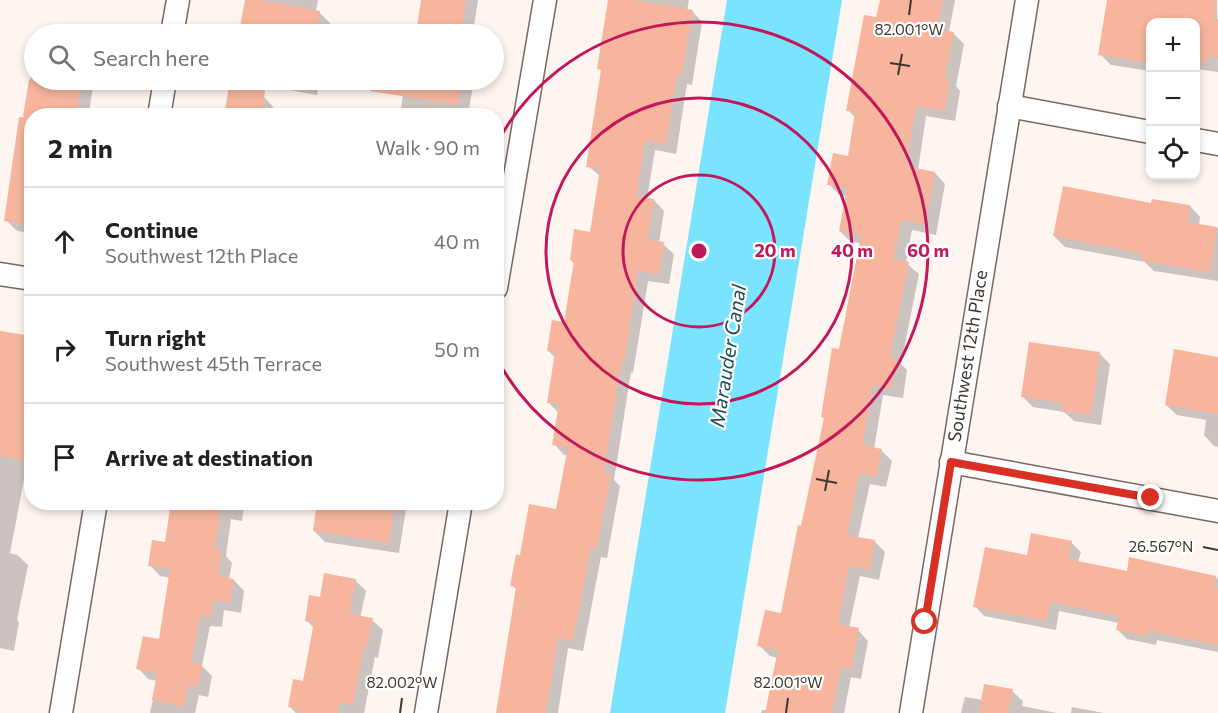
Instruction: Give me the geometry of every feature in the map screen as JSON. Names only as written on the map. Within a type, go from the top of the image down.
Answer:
[{"type":"street","points":[[174,24],[178,0]]},
{"type":"street","points":[[504,240],[544,0]]},
{"type":"street","name":"Southwest 12th Place","points":[[911,713],[1027,0]]},
{"type":"street","points":[[160,108],[163,90]]},
{"type":"street","points":[[1009,106],[1146,131]]},
{"type":"street","points":[[1200,141],[1218,144]]},
{"type":"street","points":[[0,274],[24,278]]},
{"type":"street","points":[[951,462],[1218,511]]},
{"type":"street","points":[[61,713],[95,510]]},
{"type":"street","points":[[426,713],[460,510]]},
{"type":"water","name":"Marauder Canal","points":[[727,0],[842,0],[725,713],[610,713]]},
{"type":"building","points":[[245,0],[261,0],[320,11],[318,24],[241,24]]},
{"type":"building","points":[[421,0],[466,0],[462,24],[417,24]]},
{"type":"building","points":[[608,0],[633,0],[693,10],[682,75],[677,75],[666,144],[645,141],[637,196],[654,199],[648,240],[664,242],[659,274],[638,271],[604,473],[611,475],[597,548],[591,547],[573,641],[558,638],[546,713],[496,713],[516,587],[510,586],[516,554],[520,555],[529,504],[556,509],[568,447],[552,445],[559,404],[547,403],[555,352],[547,351],[552,320],[564,322],[574,261],[570,260],[574,229],[590,232],[600,169],[586,167],[601,70],[597,69]]},
{"type":"building","points":[[880,0],[943,0],[937,29],[954,32],[945,78],[950,79],[945,111],[916,106],[906,166],[935,172],[925,225],[901,220],[894,259],[909,262],[890,357],[897,358],[892,388],[873,385],[863,445],[882,449],[876,477],[859,474],[847,535],[875,540],[869,570],[849,566],[838,624],[859,628],[851,669],[841,667],[832,713],[765,713],[778,650],[757,646],[765,610],[781,613],[798,525],[801,526],[824,418],[821,417],[832,348],[839,349],[861,235],[839,231],[847,188],[827,185],[833,153],[848,156],[855,112],[846,111],[864,15],[876,17]]},
{"type":"building","points":[[1107,0],[1217,0],[1214,19],[1218,19],[1218,58],[1208,56],[1207,62],[1200,61],[1200,18],[1146,18],[1146,62],[1098,55]]},
{"type":"building","points":[[27,90],[80,90],[77,108],[24,108]]},
{"type":"building","points":[[228,90],[265,90],[262,108],[225,108]]},
{"type":"building","points":[[370,90],[460,90],[458,105]]},
{"type":"building","points":[[19,117],[24,117],[24,224],[4,221]]},
{"type":"building","points":[[1063,186],[1151,203],[1152,199],[1190,205],[1188,222],[1217,227],[1210,272],[1142,261],[1143,254],[1053,236]]},
{"type":"building","points":[[0,331],[24,335],[24,460],[0,456]]},
{"type":"building","points":[[1029,342],[1100,352],[1091,415],[1061,411],[1062,403],[1021,397]]},
{"type":"building","points":[[1174,349],[1218,357],[1218,414],[1165,405]]},
{"type":"building","points":[[170,510],[221,510],[215,549],[222,551],[218,576],[234,579],[230,603],[214,600],[211,617],[200,616],[191,662],[202,664],[198,687],[188,685],[184,707],[152,700],[157,673],[136,669],[143,636],[159,639],[170,569],[148,566],[152,540],[165,542]]},
{"type":"building","points":[[316,510],[394,510],[389,543],[313,531]]},
{"type":"building","points":[[1031,533],[1072,541],[1068,559],[1127,571],[1129,557],[1216,576],[1214,587],[1218,588],[1218,645],[1148,631],[1147,636],[1116,630],[1119,616],[1050,602],[1046,621],[973,607],[985,547],[1027,555]]},
{"type":"building","points":[[324,573],[356,579],[349,614],[373,618],[367,648],[364,647],[353,705],[340,702],[338,713],[298,713],[299,709],[288,707],[293,679],[303,681],[314,622],[305,621],[309,595],[320,597]]},
{"type":"building","points":[[984,684],[1013,689],[1008,713],[979,713]]},
{"type":"route","points":[[925,622],[951,462],[1151,498]]}]
